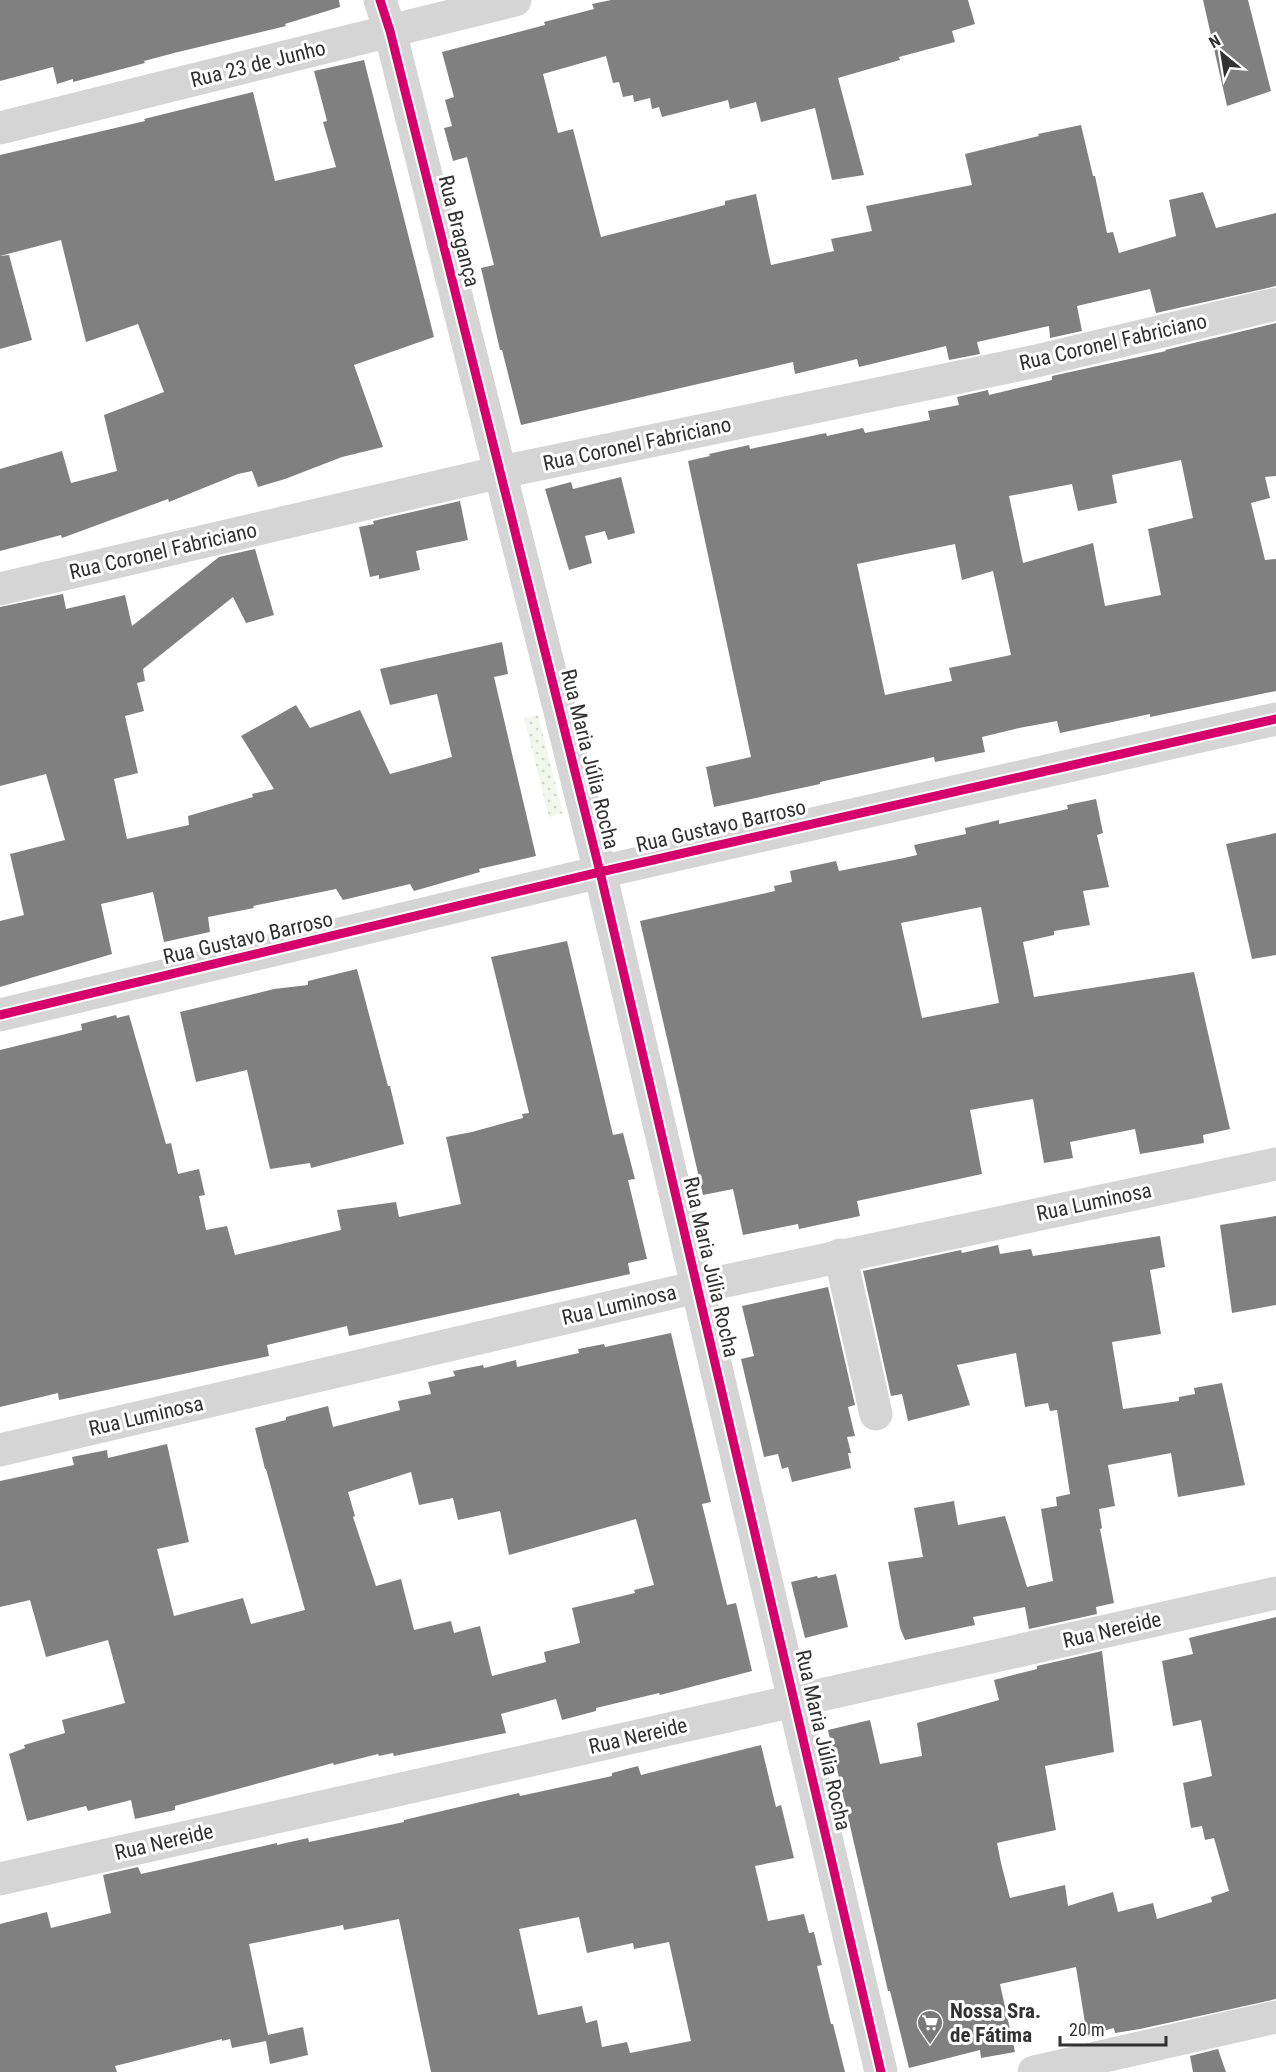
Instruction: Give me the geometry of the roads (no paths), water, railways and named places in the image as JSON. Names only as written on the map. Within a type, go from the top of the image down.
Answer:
[{"type":"street","name":"Rua Bragança","points":[[380,0],[390,31],[501,472]]},
{"type":"street","name":"Rua 23 de Junho","points":[[0,128],[515,0]]},
{"type":"street","name":"Rua Coronel Fabriciano","points":[[0,589],[501,472],[1032,362],[1276,304]]},
{"type":"street","name":"Rua Maria Júlia Rocha","points":[[501,472],[600,872],[881,2072]]},
{"type":"street","name":"Rua Gustavo Barroso","points":[[0,1016],[600,872],[1276,719]]},
{"type":"street","name":"Rua Luminosa","points":[[0,1450],[697,1287],[1276,1164]]},
{"type":"street","points":[[840,1255],[876,1414]]},
{"type":"street","name":"Rua Nereide","points":[[0,1879],[1276,1593]]},
{"type":"street","points":[[1034,2072],[1276,2017]]},
{"type":"place","name":"Nossa Sra. de Fátima","points":[[930,2046]]}]
